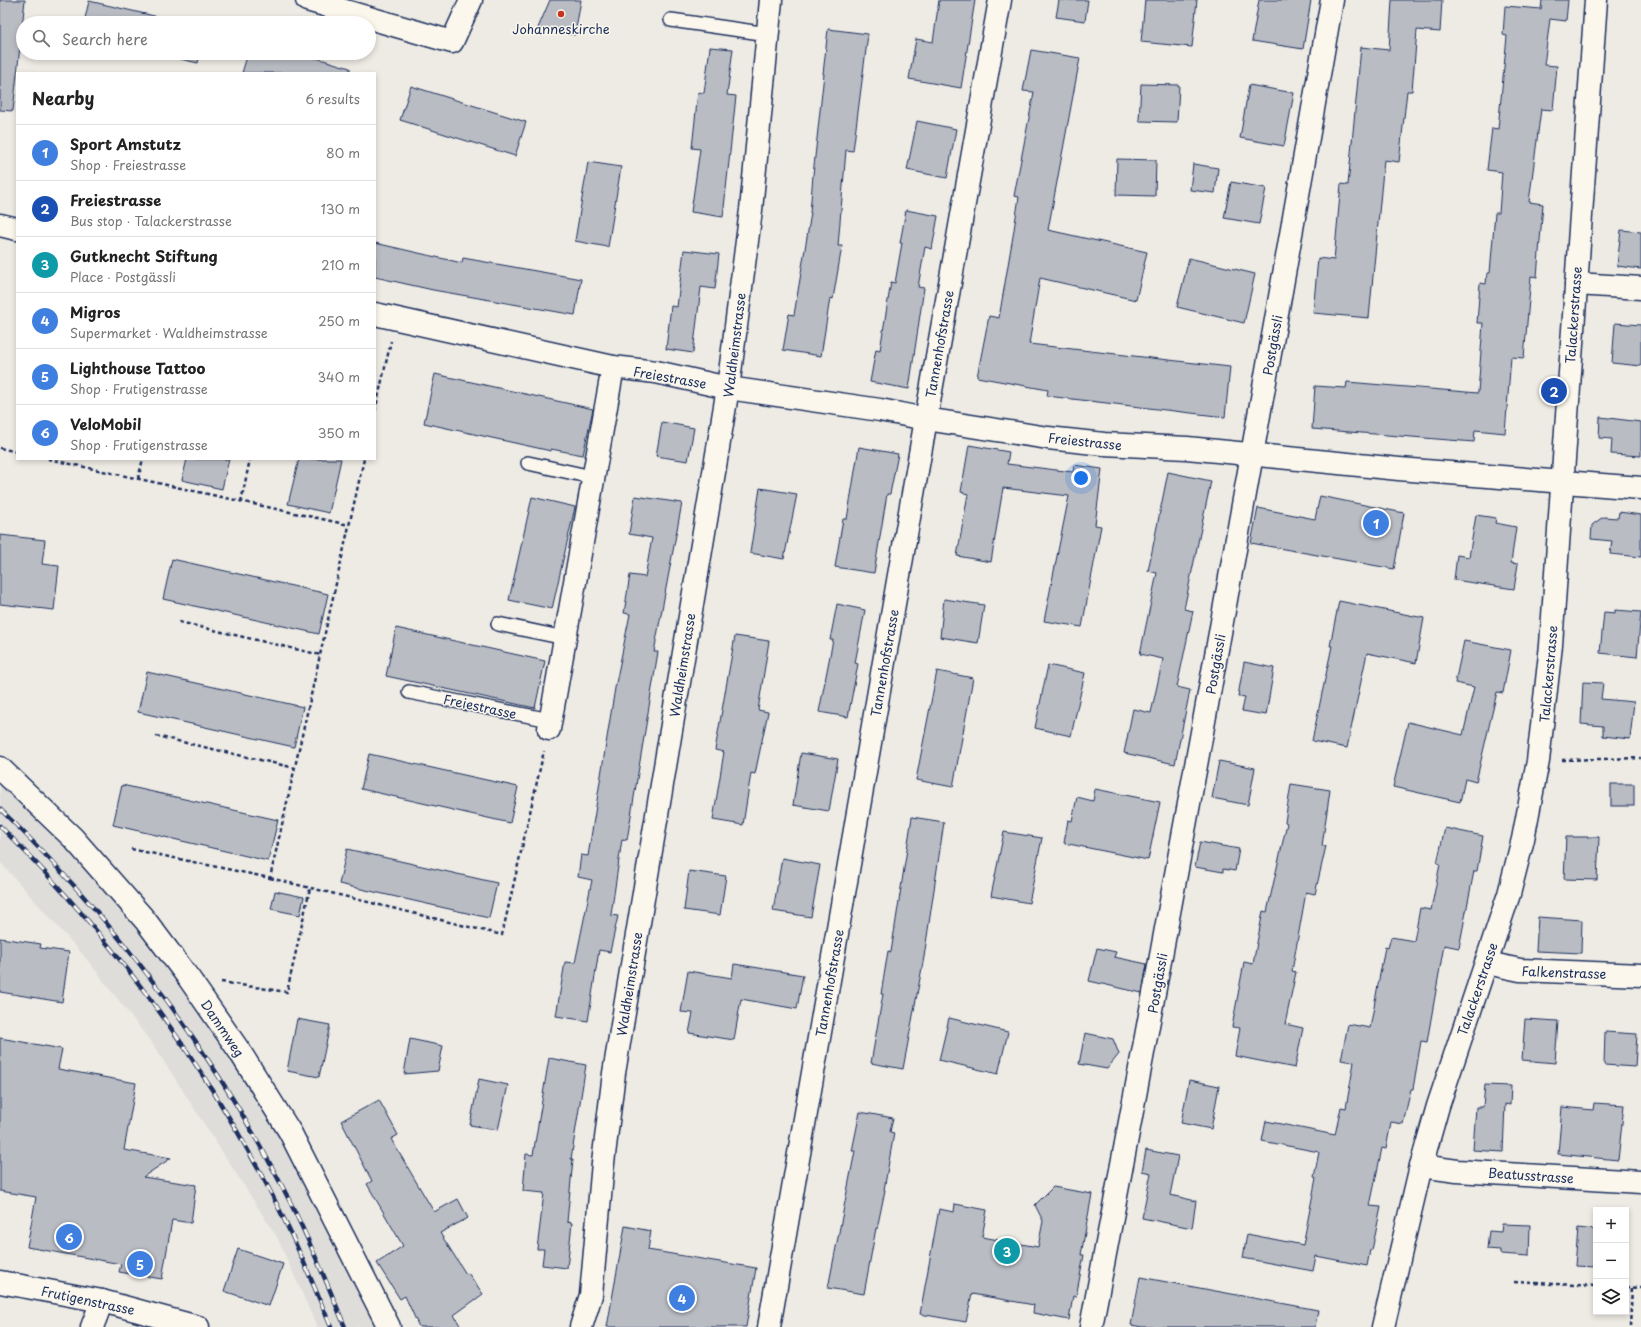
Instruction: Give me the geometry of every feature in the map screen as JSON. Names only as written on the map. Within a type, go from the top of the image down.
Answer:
[{"type":"street","points":[[308,0],[363,16]]},
{"type":"street","points":[[376,20],[452,42],[471,0]]},
{"type":"street","name":"Waldheimstrasse","points":[[581,1327],[591,1295],[602,1163],[614,1073],[728,388],[751,210],[771,0]]},
{"type":"street","name":"Tannenhofstrasse","points":[[769,1327],[1000,0]]},
{"type":"street","name":"Postgässli","points":[[1091,1327],[1146,1042],[1253,456],[1332,0]]},
{"type":"street","name":"Talackerstrasse","points":[[1382,1327],[1421,1166],[1456,1049],[1487,963],[1516,868],[1538,761],[1551,645],[1561,482],[1596,0]]},
{"type":"street","points":[[0,225],[16,229]]},
{"type":"street","points":[[1576,284],[1641,288]]},
{"type":"street","name":"Freiestrasse","points":[[385,317],[613,367],[656,372],[728,388],[880,410],[926,419],[1104,444],[1187,448],[1399,470],[1641,488]]},
{"type":"street","points":[[549,724],[592,477],[613,367]]},
{"type":"street","name":"Dammweg","points":[[0,768],[73,838],[145,920],[188,977],[240,1052],[290,1132],[389,1327]]},
{"type":"street","name":"Falkenstrasse","points":[[1487,963],[1520,970],[1641,975]]},
{"type":"street","name":"Beatusstrasse","points":[[1421,1166],[1457,1171],[1641,1182]]},
{"type":"street","name":"Frutigenstrasse","points":[[0,1282],[102,1301],[198,1327]]},
{"type":"street","points":[[92,1327],[102,1301]]},
{"type":"lane","points":[[671,20],[768,34]]},
{"type":"lane","points":[[528,464],[592,477]]},
{"type":"lane","points":[[498,624],[565,638]]},
{"type":"lane","name":"Freiestrasse","points":[[409,692],[549,724]]},
{"type":"path","points":[[376,402],[385,317]]},
{"type":"path","points":[[0,448],[16,452]]},
{"type":"path","points":[[52,460],[349,525]]},
{"type":"path","points":[[138,479],[143,460]]},
{"type":"path","points":[[241,502],[250,460]]},
{"type":"path","points":[[270,878],[364,460]]},
{"type":"path","points":[[179,622],[321,655]]},
{"type":"path","points":[[131,849],[270,878],[502,935],[549,724]]},
{"type":"path","points":[[156,736],[295,768]]},
{"type":"path","points":[[1538,761],[1641,758]]},
{"type":"path","points":[[188,977],[287,992],[310,888]]},
{"type":"path","points":[[1514,1282],[1593,1286]]},
{"type":"path","points":[[1630,1327],[1632,1287],[1641,1288]]},
{"type":"shaded area","points":[[0,779],[68,844],[142,928],[221,1037],[296,1161],[381,1327],[317,1327],[277,1237],[154,1046],[85,957],[0,862]]},
{"type":"building","points":[[0,0],[25,0],[23,16],[16,16],[16,60],[19,60],[16,72],[13,111],[0,110]]},
{"type":"building","name":"Johanneskirche","points":[[550,0],[581,0],[575,35],[538,28]]},
{"type":"building","points":[[939,0],[975,0],[961,88],[909,79],[916,39],[933,42]]},
{"type":"building","points":[[1059,0],[1088,0],[1085,21],[1056,17]]},
{"type":"building","points":[[1145,0],[1197,0],[1192,47],[1141,42]]},
{"type":"building","points":[[1259,0],[1311,0],[1303,49],[1252,41]]},
{"type":"building","points":[[1392,0],[1442,0],[1440,32],[1417,30],[1412,91],[1407,91],[1399,162],[1384,160],[1369,318],[1313,313],[1318,258],[1334,260],[1341,184],[1348,185],[1361,47],[1389,50]]},
{"type":"building","points":[[1542,0],[1568,0],[1566,21],[1550,19],[1544,65],[1557,66],[1553,110],[1541,109],[1529,202],[1543,204],[1537,277],[1531,276],[1524,358],[1511,357],[1505,433],[1475,430],[1474,442],[1312,429],[1315,386],[1346,388],[1347,382],[1478,393],[1483,323],[1477,323],[1480,283],[1486,284],[1487,273],[1490,273],[1495,213],[1499,213],[1502,172],[1487,170],[1492,128],[1498,129],[1507,36],[1503,35],[1505,6],[1541,9]]},
{"type":"building","points":[[89,1],[154,16],[86,16]]},
{"type":"building","points":[[828,29],[868,34],[853,151],[846,150],[838,246],[842,246],[833,299],[830,298],[821,356],[783,350],[789,314],[794,315],[811,213],[813,175]]},
{"type":"building","points":[[710,47],[733,49],[727,95],[736,96],[723,217],[691,212],[700,149],[692,148],[698,92],[704,93]]},
{"type":"building","points":[[1031,50],[1080,58],[1048,230],[1147,252],[1136,300],[1040,278],[1029,344],[1230,367],[1225,417],[1047,396],[1048,390],[977,377],[989,316],[999,318],[1013,236],[1019,197],[1014,196],[1034,92],[1023,91]]},
{"type":"building","points":[[184,60],[199,60],[198,63]]},
{"type":"building","points":[[246,60],[323,60],[350,68],[350,72],[242,72]]},
{"type":"building","points":[[1141,84],[1179,85],[1177,122],[1139,121]]},
{"type":"building","points":[[1249,85],[1294,93],[1284,146],[1240,138]]},
{"type":"building","points":[[411,86],[526,122],[515,156],[400,120]]},
{"type":"building","points":[[917,121],[956,129],[947,178],[907,170]]},
{"type":"building","points":[[1117,159],[1156,160],[1155,196],[1116,195]]},
{"type":"building","points":[[588,162],[621,167],[608,247],[575,241]]},
{"type":"building","points":[[1193,164],[1218,168],[1215,193],[1190,190]]},
{"type":"building","points":[[1231,182],[1266,188],[1259,224],[1224,218]]},
{"type":"building","points":[[906,210],[938,216],[932,249],[925,247],[918,287],[924,288],[909,389],[870,382],[876,349],[880,350],[891,282],[895,283]]},
{"type":"building","points":[[1621,230],[1641,232],[1641,269],[1617,266]]},
{"type":"building","points":[[376,243],[462,263],[463,258],[581,279],[575,315],[433,290],[376,277]]},
{"type":"building","points":[[684,250],[719,254],[715,289],[701,287],[693,353],[666,349],[671,306],[677,307]]},
{"type":"building","points":[[1189,258],[1255,274],[1244,323],[1177,307]]},
{"type":"building","points":[[1615,323],[1641,325],[1641,366],[1612,363]]},
{"type":"building","points":[[435,374],[593,409],[583,455],[551,449],[551,451],[424,423]]},
{"type":"building","points":[[1600,417],[1641,422],[1641,456],[1611,454],[1612,439],[1599,438]]},
{"type":"building","points":[[662,422],[694,428],[688,461],[656,456]]},
{"type":"building","points":[[969,445],[1009,452],[1007,464],[1073,472],[1074,465],[1102,469],[1095,525],[1101,526],[1082,627],[1044,621],[1069,496],[1003,488],[991,562],[957,556],[968,494],[961,492]]},
{"type":"building","points":[[859,447],[898,454],[890,494],[887,494],[874,573],[835,567],[843,519],[847,519]]},
{"type":"building","points":[[187,460],[229,460],[222,489],[182,480]]},
{"type":"building","points":[[299,460],[341,460],[329,513],[288,504]]},
{"type":"building","points":[[1168,472],[1211,481],[1184,609],[1193,611],[1177,687],[1190,690],[1175,764],[1124,753],[1133,709],[1151,713],[1163,659],[1140,654],[1157,573],[1148,571]]},
{"type":"building","points":[[760,488],[797,494],[784,559],[750,553]]},
{"type":"building","points":[[635,496],[682,503],[654,652],[658,652],[627,840],[622,839],[611,915],[618,916],[610,952],[599,950],[588,1021],[556,1016],[565,962],[575,963],[592,880],[578,877],[581,855],[588,856],[615,688],[630,614],[624,613],[630,575],[645,577],[652,538],[629,534]]},
{"type":"building","points":[[1320,496],[1404,513],[1394,569],[1251,543],[1258,508],[1315,519]]},
{"type":"building","points":[[532,497],[575,507],[552,609],[509,600]]},
{"type":"building","points":[[1619,512],[1641,515],[1641,557],[1610,554],[1612,541],[1591,539],[1592,525],[1603,517],[1618,518]]},
{"type":"building","points":[[1476,515],[1496,518],[1495,523],[1516,527],[1511,563],[1518,564],[1514,589],[1454,580],[1457,555],[1469,557]]},
{"type":"building","points":[[0,535],[45,540],[42,564],[59,566],[54,610],[0,604]]},
{"type":"building","points":[[172,559],[328,594],[319,634],[163,599]]},
{"type":"building","points":[[944,599],[984,605],[978,643],[940,637]]},
{"type":"building","points":[[1339,601],[1424,618],[1416,663],[1367,653],[1347,748],[1312,741],[1332,646],[1330,646]]},
{"type":"building","points":[[837,604],[865,610],[855,663],[858,664],[848,717],[819,712],[833,640],[830,640]]},
{"type":"building","points":[[1615,610],[1641,612],[1637,657],[1600,653],[1604,612],[1615,613]]},
{"type":"building","points":[[396,628],[545,661],[535,708],[386,676]]},
{"type":"building","points":[[735,636],[769,641],[758,710],[768,712],[755,774],[751,773],[743,825],[713,820],[724,752],[715,750]]},
{"type":"building","points":[[1464,641],[1511,650],[1503,693],[1497,692],[1476,782],[1465,779],[1460,802],[1393,787],[1408,722],[1463,735],[1474,687],[1455,683]]},
{"type":"building","points":[[1244,662],[1274,668],[1266,715],[1242,711],[1245,697],[1238,696]]},
{"type":"building","points":[[1048,665],[1085,673],[1071,736],[1035,728]]},
{"type":"building","points":[[937,671],[973,678],[953,787],[916,780]]},
{"type":"building","points":[[147,672],[303,707],[294,747],[138,712]]},
{"type":"building","points":[[1583,682],[1603,683],[1601,699],[1634,702],[1630,739],[1603,736],[1603,726],[1581,724]]},
{"type":"building","points":[[801,753],[838,759],[829,811],[793,805]]},
{"type":"building","points":[[369,754],[518,787],[510,823],[361,789]]},
{"type":"building","points":[[1219,761],[1255,768],[1248,805],[1212,798]]},
{"type":"building","points":[[1291,784],[1330,790],[1322,846],[1326,846],[1315,894],[1306,892],[1292,971],[1296,972],[1285,1024],[1303,1028],[1295,1068],[1235,1056],[1240,1028],[1232,1027],[1244,962],[1253,964],[1263,911],[1267,912],[1287,823],[1285,822]]},
{"type":"building","points":[[1611,784],[1634,784],[1634,806],[1611,806]]},
{"type":"building","points":[[122,785],[278,820],[268,861],[113,825]]},
{"type":"building","points":[[1095,789],[1160,802],[1148,860],[1064,843],[1068,820],[1072,821],[1077,797],[1093,801]]},
{"type":"building","points":[[912,817],[944,822],[924,957],[903,1069],[871,1063],[883,994],[881,994],[888,951],[891,952]]},
{"type":"building","points":[[1445,828],[1483,836],[1477,871],[1474,871],[1459,948],[1444,945],[1427,1042],[1421,1041],[1413,1089],[1411,1089],[1403,1124],[1391,1122],[1386,1149],[1382,1148],[1370,1206],[1381,1207],[1367,1266],[1316,1256],[1313,1271],[1243,1258],[1247,1234],[1303,1245],[1316,1178],[1314,1177],[1319,1152],[1262,1141],[1266,1121],[1335,1135],[1341,1107],[1346,1108],[1354,1062],[1341,1060],[1348,1024],[1370,1028],[1385,947],[1388,948],[1391,937],[1414,941],[1420,908],[1431,910],[1440,864],[1437,863]]},
{"type":"building","points":[[1004,832],[1042,838],[1029,903],[991,896]]},
{"type":"building","points":[[1566,837],[1599,837],[1597,880],[1564,879]]},
{"type":"building","points":[[1200,842],[1239,849],[1235,871],[1223,869],[1223,872],[1195,867]]},
{"type":"building","points":[[347,849],[497,883],[489,918],[339,884]]},
{"type":"building","points":[[782,858],[820,865],[811,917],[773,911]]},
{"type":"building","points":[[689,871],[726,876],[720,915],[684,910]]},
{"type":"building","points":[[275,891],[304,897],[300,915],[271,909]]},
{"type":"building","points":[[1538,917],[1582,920],[1581,953],[1536,951]]},
{"type":"building","points":[[0,938],[41,944],[40,948],[69,952],[62,1002],[0,992]]},
{"type":"building","points":[[1097,948],[1116,952],[1114,957],[1147,964],[1142,993],[1089,981]]},
{"type":"building","points":[[734,964],[803,975],[797,1009],[741,999],[734,1040],[689,1033],[693,1013],[681,1012],[688,971],[732,978]]},
{"type":"building","points":[[949,1018],[1008,1032],[998,1074],[939,1060]]},
{"type":"building","points":[[297,1019],[330,1025],[319,1077],[287,1071]]},
{"type":"building","points":[[1525,1019],[1558,1021],[1555,1063],[1522,1060]]},
{"type":"building","points":[[1605,1032],[1637,1034],[1635,1067],[1604,1065]]},
{"type":"building","points":[[1085,1033],[1113,1039],[1119,1054],[1107,1069],[1079,1064]]},
{"type":"building","points":[[0,1038],[62,1049],[58,1069],[136,1083],[124,1150],[171,1158],[143,1177],[196,1185],[191,1223],[172,1220],[162,1279],[119,1272],[121,1264],[27,1247],[36,1197],[0,1191]]},
{"type":"building","points":[[410,1039],[443,1046],[438,1071],[404,1074]]},
{"type":"building","points":[[549,1058],[586,1065],[571,1159],[573,1159],[567,1222],[572,1223],[567,1268],[542,1265],[544,1249],[537,1249],[544,1193],[523,1191],[526,1154],[533,1155]]},
{"type":"building","points":[[479,1079],[508,1085],[498,1130],[470,1125]]},
{"type":"building","points":[[1189,1080],[1219,1086],[1211,1129],[1181,1123]]},
{"type":"building","points":[[1485,1085],[1511,1086],[1510,1105],[1505,1104],[1503,1152],[1473,1150],[1476,1107],[1483,1107]]},
{"type":"building","points":[[379,1100],[398,1135],[391,1139],[434,1212],[458,1199],[468,1218],[440,1233],[466,1274],[468,1273],[483,1294],[454,1315],[461,1327],[419,1327],[405,1296],[400,1299],[377,1263],[403,1246],[367,1184],[372,1181],[341,1121]]},
{"type":"building","points":[[1594,1103],[1624,1105],[1618,1160],[1558,1154],[1562,1107],[1593,1110]]},
{"type":"building","points":[[860,1112],[893,1118],[890,1132],[894,1133],[885,1190],[877,1229],[876,1228],[864,1294],[828,1288],[855,1151],[852,1151]]},
{"type":"building","points":[[1146,1150],[1178,1156],[1170,1195],[1196,1201],[1192,1228],[1142,1218],[1151,1173],[1142,1171]]},
{"type":"building","points":[[1053,1187],[1092,1194],[1081,1255],[1084,1255],[1076,1297],[1073,1296],[1069,1320],[1033,1313],[1034,1305],[972,1294],[966,1322],[920,1314],[939,1209],[954,1212],[955,1204],[987,1210],[982,1237],[1038,1247],[1043,1221],[1035,1205]]},
{"type":"building","points":[[1502,1224],[1530,1225],[1529,1256],[1500,1254],[1500,1250],[1487,1249],[1489,1231],[1501,1232]]},
{"type":"building","points":[[625,1226],[651,1231],[648,1250],[756,1268],[746,1327],[607,1327]]},
{"type":"building","points":[[1578,1228],[1593,1230],[1593,1267],[1575,1266]]},
{"type":"building","points":[[238,1249],[283,1264],[269,1306],[224,1291]]},
{"type":"building","points":[[1140,1277],[1318,1310],[1315,1327],[1142,1327],[1131,1325]]},
{"type":"railway","points":[[0,809],[42,851],[82,895],[120,940],[191,1034],[254,1134],[282,1186],[315,1256],[345,1327]]},
{"type":"railway","points":[[0,826],[40,867],[115,953],[150,998],[183,1045],[214,1092],[270,1191],[294,1241],[331,1327]]},
{"type":"place","name":"Johanneskirche","points":[[561,14]]},
{"type":"place","name":"Freiestrasse","points":[[1554,391]]},
{"type":"place","name":"Sport Amstutz","points":[[1376,523]]},
{"type":"place","name":"VeloMobil","points":[[69,1237]]},
{"type":"place","name":"Gutknecht Stiftung","points":[[1007,1251]]},
{"type":"place","name":"Lighthouse Tattoo","points":[[140,1264]]},
{"type":"place","name":"Migros","points":[[682,1298]]}]
